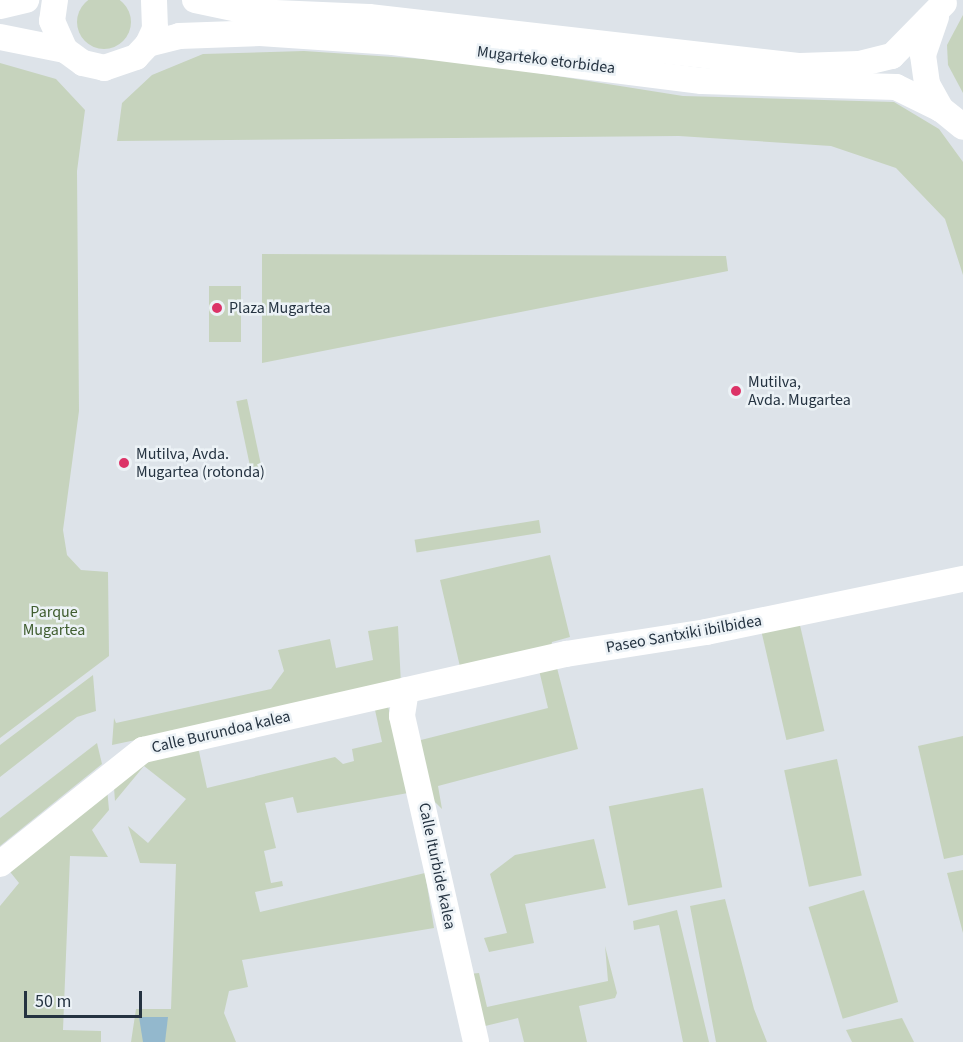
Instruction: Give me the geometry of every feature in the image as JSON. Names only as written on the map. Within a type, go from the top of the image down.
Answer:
[{"type":"street","points":[[0,6],[26,0]]},
{"type":"street","points":[[55,0],[52,21],[65,50]]},
{"type":"street","points":[[0,37],[65,50],[83,63],[104,68],[129,61],[148,44],[155,29],[154,0]]},
{"type":"street","name":"Mugarteko etorbidea","points":[[195,0],[252,12],[369,17],[800,66],[859,64],[892,56],[946,2]]},
{"type":"street","points":[[946,2],[929,27],[923,55],[927,84],[941,109],[962,129]]},
{"type":"street","name":"Mugarteko etorbidea","points":[[148,44],[179,36],[260,33],[393,42],[702,81],[896,87],[941,109]]},
{"type":"street","name":"Paseo Santxiki ibilbidea","points":[[406,690],[963,579]]},
{"type":"street","name":"Calle Burundoa kalea","points":[[0,864],[143,750],[406,690]]},
{"type":"street","name":"Calle Iturbide kalea","points":[[406,690],[402,716],[476,1042]]},
{"type":"green space","points":[[104,-5],[114,-3],[123,3],[129,12],[131,22],[129,32],[123,41],[114,47],[104,49],[94,47],[85,41],[79,32],[77,22],[79,12],[85,3],[94,-3]]},
{"type":"green space","points":[[963,15],[963,93],[948,65],[947,45]]},
{"type":"green space","points":[[304,51],[468,62],[683,96],[894,102],[939,129],[963,162],[963,275],[945,219],[896,168],[831,146],[679,136],[117,141],[122,103],[152,75],[203,54]]},
{"type":"green space","name":"Parque Mugartea","points":[[0,63],[56,79],[85,110],[77,171],[79,411],[63,530],[67,555],[81,570],[108,572],[109,656],[0,738]]},
{"type":"green space","points":[[262,254],[726,256],[728,271],[262,363]]},
{"type":"green space","points":[[209,286],[241,286],[241,342],[209,342]]},
{"type":"green space","points":[[247,399],[263,476],[253,479],[236,401]]},
{"type":"green space","points":[[539,520],[541,533],[417,553],[415,540]]},
{"type":"green space","points":[[550,555],[570,637],[552,642],[550,651],[461,671],[440,580]]},
{"type":"green space","points":[[799,621],[824,731],[786,740],[761,630]]},
{"type":"green space","points":[[398,626],[401,684],[112,745],[114,718],[116,723],[271,689],[284,671],[278,650],[330,639],[336,668],[373,660],[368,631]]},
{"type":"green space","points":[[556,664],[578,749],[438,786],[442,809],[428,795],[417,741],[548,708],[539,670]]},
{"type":"green space","points":[[93,675],[96,711],[77,717],[0,777],[0,745]]},
{"type":"green space","points":[[388,706],[408,793],[297,813],[293,797],[265,803],[276,848],[264,851],[271,883],[282,881],[283,886],[255,892],[260,912],[425,873],[434,928],[242,960],[248,987],[229,991],[224,1013],[236,1042],[131,1042],[136,1009],[171,1009],[176,864],[140,863],[128,826],[148,843],[186,799],[144,766],[115,801],[113,775],[141,756],[198,747],[207,788],[335,757],[343,764],[354,761],[352,749],[382,742],[375,710]]},
{"type":"green space","points":[[963,736],[963,855],[944,859],[918,746]]},
{"type":"green space","points":[[97,743],[102,764],[0,846],[0,818]]},
{"type":"green space","points":[[837,759],[862,875],[809,887],[784,770]]},
{"type":"green space","points":[[107,788],[109,810],[92,830],[108,857],[70,856],[63,1030],[101,1031],[101,1042],[0,1042],[0,906],[19,883],[7,868]]},
{"type":"green space","points":[[703,788],[722,887],[628,905],[609,806]]},
{"type":"green space","points":[[594,839],[606,888],[525,904],[534,943],[489,952],[484,938],[507,933],[490,874],[515,855]]},
{"type":"green space","points":[[963,870],[963,933],[947,873]]},
{"type":"green space","points":[[864,890],[898,1002],[843,1019],[809,907]]},
{"type":"green space","points":[[725,899],[754,1009],[767,1042],[716,1042],[690,906]]},
{"type":"green space","points":[[677,910],[709,1042],[683,1042],[659,925],[634,930],[633,921]]},
{"type":"green space","points":[[605,946],[617,993],[615,998],[579,1006],[587,1042],[524,1042],[518,1018],[481,1027],[469,974],[479,973],[487,1007],[608,981]]},
{"type":"green space","points":[[902,1018],[914,1042],[852,1042],[846,1030]]},
{"type":"water","points":[[139,1017],[168,1017],[165,1042],[143,1042]]},
{"type":"place","name":"Plaza Mugartea","points":[[217,308]]},
{"type":"place","name":"Mutilva, Avda. Mugartea","points":[[736,391]]},
{"type":"place","name":"Mutilva, Avda. Mugartea (rotonda)","points":[[124,463]]}]
